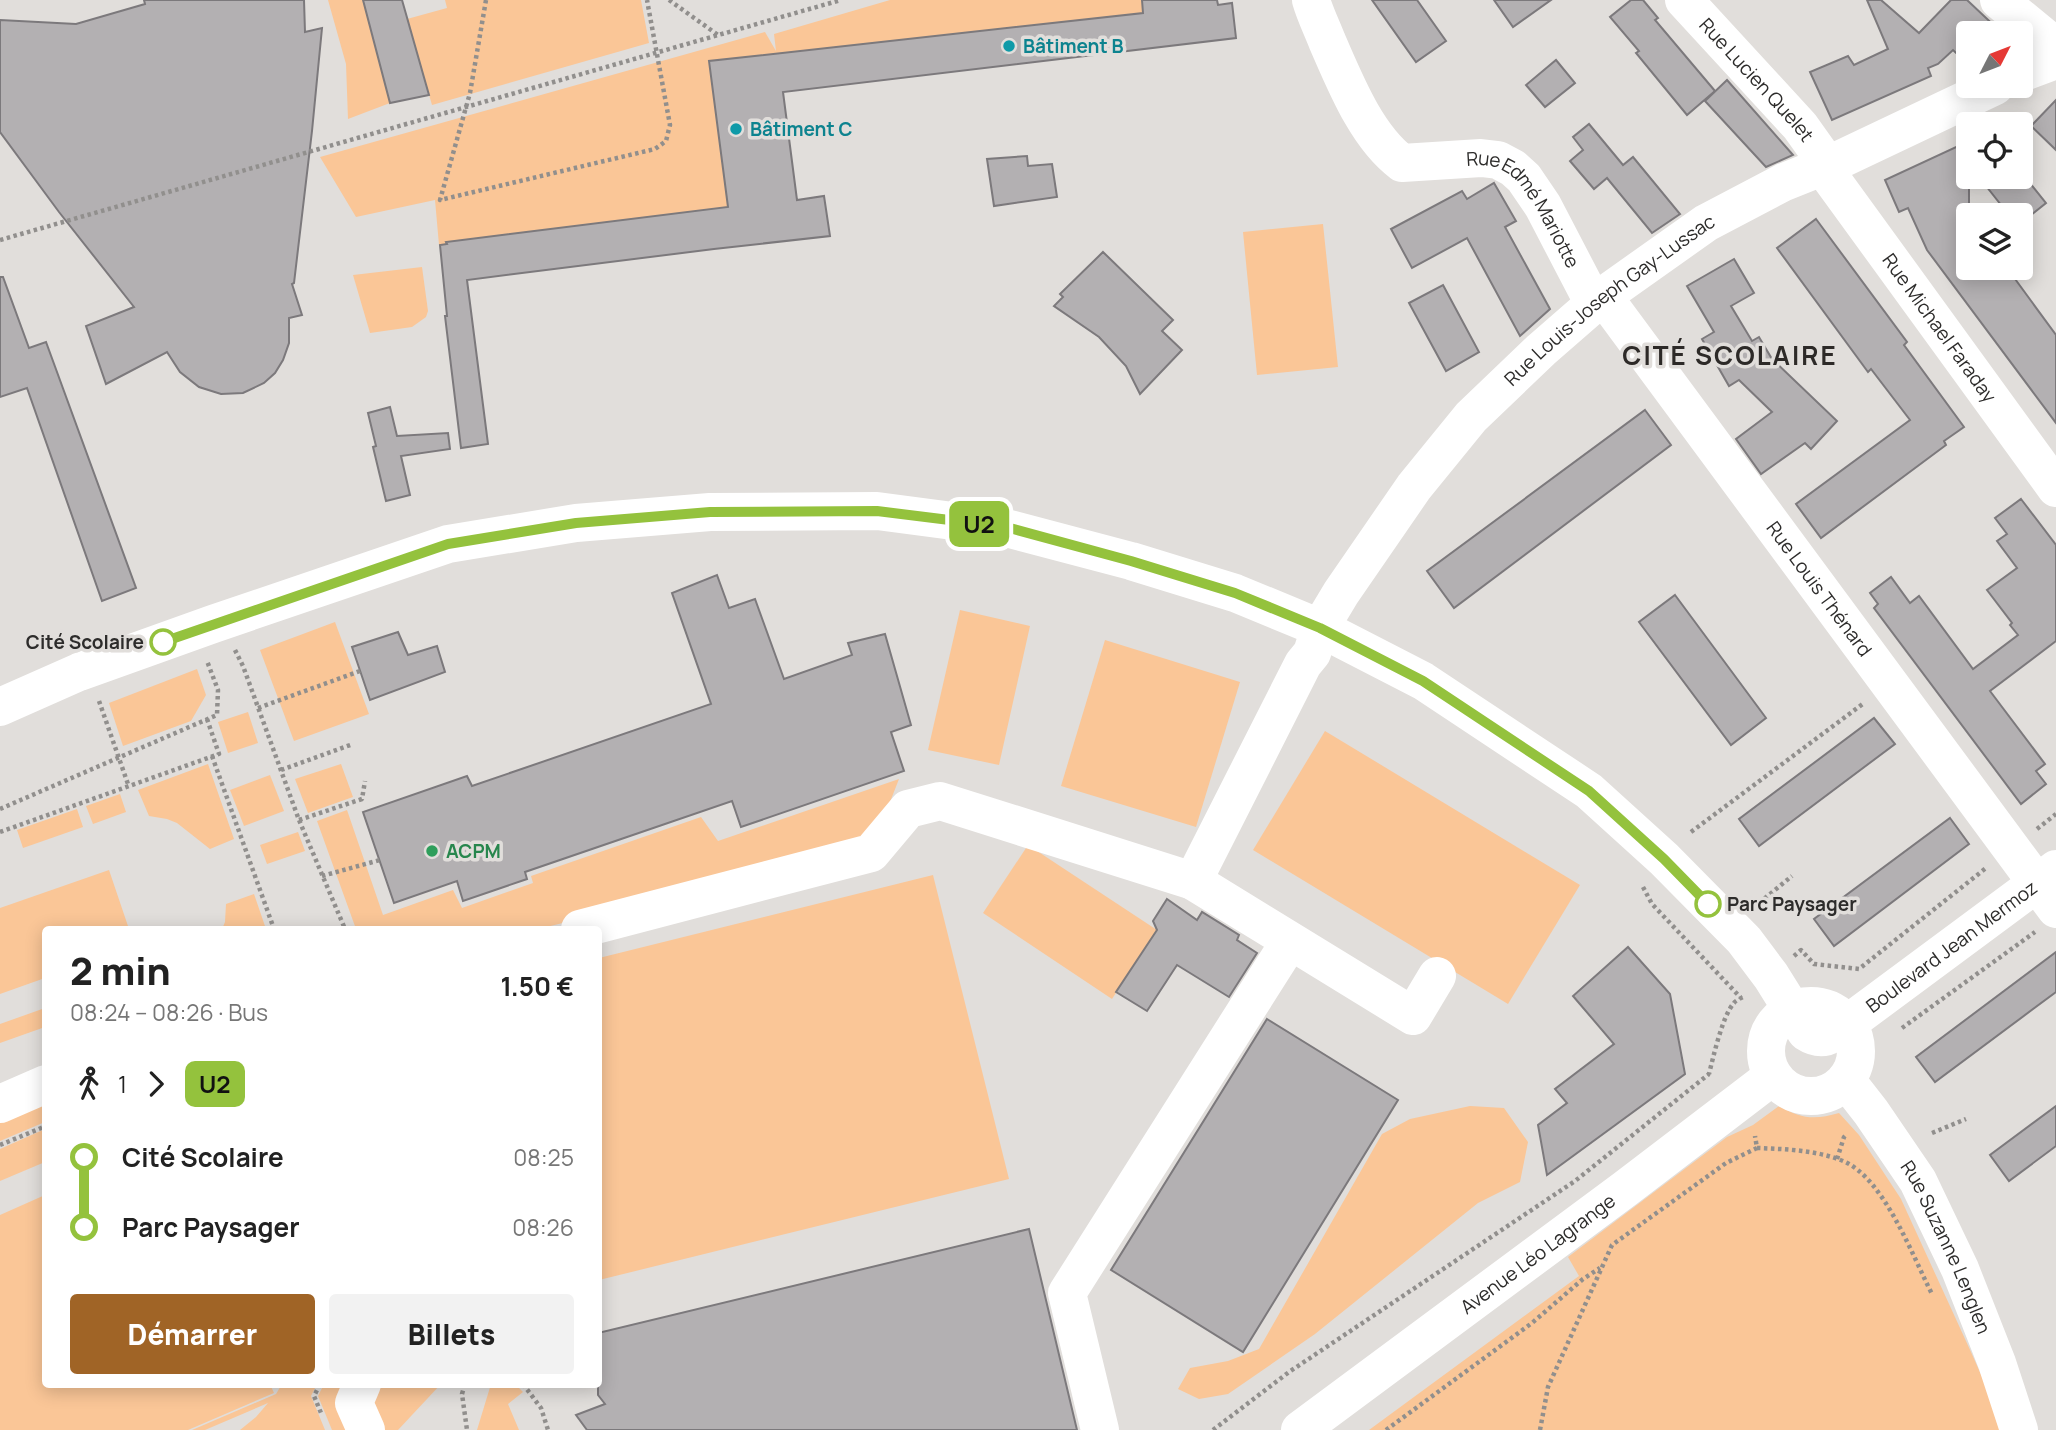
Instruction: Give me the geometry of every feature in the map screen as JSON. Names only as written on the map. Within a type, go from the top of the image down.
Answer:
[{"type":"street","name":"Rue Edmé Mariotte","points":[[1311,0],[1339,68],[1370,128],[1390,153],[1402,163],[1481,158],[1498,160],[1513,168],[1524,178],[1543,206],[1598,300]]},
{"type":"street","name":"Rue Lucien Quelet","points":[[1684,0],[1800,126],[1825,165]]},
{"type":"street","points":[[1999,0],[2056,47]]},
{"type":"street","points":[[2030,0],[2056,21]]},
{"type":"street","points":[[2034,68],[2056,60]]},
{"type":"street","name":"Rue Louis-Joseph Gay-Lussac","points":[[1193,881],[1303,664],[1312,653],[1320,628],[1340,593],[1414,487],[1471,417],[1598,300],[1706,223],[1784,182],[1969,98]]},
{"type":"street","name":"Rue Michael Faraday","points":[[1825,165],[2056,488]]},
{"type":"street","name":"Rue Louis Thénard","points":[[1598,300],[2049,896]]},
{"type":"street","points":[[0,707],[90,668],[448,544],[576,523],[710,512],[877,511],[1006,527],[1235,593],[1320,628],[1423,681],[1589,791],[1664,859],[1744,940],[1793,1010]]},
{"type":"street","points":[[591,926],[871,853],[908,809],[940,801],[1193,881],[1413,1016],[1437,976]]},
{"type":"street","name":"Boulevard Jean Mermoz","points":[[1847,1024],[2049,896]]},
{"type":"street","points":[[1100,1430],[1067,1293],[1290,941]]},
{"type":"street","points":[[1807,1006],[1822,1007],[1847,1024],[1853,1034],[1856,1058],[1846,1080],[1824,1095],[1810,1097],[1795,1094],[1783,1087],[1773,1076],[1767,1062],[1766,1046],[1770,1031],[1780,1019],[1793,1010],[1807,1006]]},
{"type":"street","name":"Avenue Léo Lagrange","points":[[1300,1430],[1773,1076]]},
{"type":"street","name":"Rue Suzanne Lenglen","points":[[1846,1080],[1917,1181],[1960,1269],[1997,1363],[2019,1430]]},
{"type":"street","points":[[0,1104],[42,1086]]},
{"type":"street","points":[[360,1388],[354,1403],[366,1430]]},
{"type":"path","points":[[486,0],[467,106],[440,200],[655,149],[666,141],[670,125],[647,0]]},
{"type":"path","points":[[669,0],[718,35]]},
{"type":"path","points":[[0,240],[841,0]]},
{"type":"path","points":[[224,653],[247,645]]},
{"type":"path","points":[[234,649],[243,666],[299,820],[344,926]]},
{"type":"path","points":[[195,664],[216,657]]},
{"type":"path","points":[[0,809],[218,715],[218,690],[207,660]]},
{"type":"path","points":[[258,708],[360,671]]},
{"type":"path","points":[[1691,832],[1890,684]]},
{"type":"path","points":[[88,696],[99,701],[129,787]]},
{"type":"path","points":[[99,701],[111,696]]},
{"type":"path","points":[[0,832],[219,754],[207,719]]},
{"type":"path","points":[[281,770],[353,744]]},
{"type":"path","points":[[212,756],[273,926]]},
{"type":"path","points":[[299,820],[362,799],[365,781]]},
{"type":"path","points":[[1801,950],[1814,964],[1859,969],[2056,814]]},
{"type":"path","points":[[322,876],[380,860]]},
{"type":"path","points":[[1759,903],[1792,876]]},
{"type":"path","points":[[1213,1430],[1289,1372],[1575,1181],[1709,1074],[1726,1017],[1732,1004],[1741,998],[1652,904],[1643,887]]},
{"type":"path","points":[[1902,1028],[2049,896]]},
{"type":"path","points":[[1709,1074],[1715,1080]]},
{"type":"path","points":[[1932,1133],[1966,1119]]},
{"type":"path","points":[[0,1145],[42,1128]]},
{"type":"path","points":[[1837,1159],[1844,1137],[1853,1129]]},
{"type":"path","points":[[1755,1136],[1757,1148]]},
{"type":"path","points":[[1540,1430],[1548,1387],[1612,1245],[1726,1163],[1757,1148],[1782,1148],[1821,1154],[1846,1162],[1869,1178],[1883,1196],[1933,1296]]},
{"type":"path","points":[[1386,1430],[1532,1323],[1602,1266]]},
{"type":"path","points":[[463,1388],[467,1430]]},
{"type":"path","points":[[526,1388],[541,1408],[548,1430]]},
{"type":"shaded area","points":[[328,0],[363,0],[390,103],[348,119],[346,64]]},
{"type":"shaded area","points":[[445,0],[641,0],[649,43],[432,105],[407,19],[447,8]]},
{"type":"shaded area","points":[[890,0],[1142,0],[1143,13],[709,61],[728,207],[439,245],[435,200],[356,217],[320,157],[765,32],[776,51],[774,34]]},
{"type":"shaded area","points":[[1323,224],[1338,367],[1257,375],[1243,232]]},
{"type":"shaded area","points":[[422,267],[428,311],[426,317],[412,327],[370,333],[353,275]]},
{"type":"shaded area","points":[[960,610],[1030,626],[999,765],[928,750]]},
{"type":"shaded area","points":[[335,622],[369,714],[294,741],[260,650]]},
{"type":"shaded area","points":[[1105,640],[1240,682],[1196,827],[1061,786]]},
{"type":"shaded area","points":[[197,669],[206,695],[191,721],[123,746],[109,703]]},
{"type":"shaded area","points":[[248,712],[258,743],[228,753],[218,722]]},
{"type":"shaded area","points":[[1325,731],[1580,885],[1508,1004],[1253,850]]},
{"type":"shaded area","points":[[208,764],[234,839],[210,849],[177,823],[149,816],[138,790]]},
{"type":"shaded area","points":[[341,764],[353,797],[308,813],[295,779]]},
{"type":"shaded area","points":[[270,775],[284,811],[244,826],[230,790]]},
{"type":"shaded area","points":[[899,779],[872,848],[550,926],[355,926],[317,821],[347,810],[383,915],[453,890],[462,908],[533,883],[531,876],[701,817],[718,841]]},
{"type":"shaded area","points":[[120,794],[126,812],[93,824],[86,806]]},
{"type":"shaded area","points":[[77,809],[83,827],[23,848],[17,830]]},
{"type":"shaded area","points":[[298,832],[305,851],[267,864],[260,845]]},
{"type":"shaded area","points":[[1028,845],[1157,930],[1112,999],[983,913]]},
{"type":"shaded area","points":[[109,870],[128,926],[42,926],[42,979],[0,994],[0,908]]},
{"type":"shaded area","points":[[933,875],[1009,1179],[602,1279],[602,957]]},
{"type":"shaded area","points":[[254,894],[265,926],[223,926],[226,904]]},
{"type":"shaded area","points":[[42,1009],[42,1028],[0,1043],[0,1024]]},
{"type":"shaded area","points":[[42,1096],[42,1123],[0,1141],[0,1115]]},
{"type":"shaded area","points":[[1470,1106],[1504,1108],[1528,1142],[1520,1182],[1478,1203],[1315,1334],[1228,1394],[1199,1399],[1178,1389],[1190,1368],[1228,1361],[1259,1349],[1382,1134],[1410,1119]]},
{"type":"shaded area","points":[[1779,1106],[1794,1114],[1808,1117],[1839,1113],[1859,1135],[1901,1199],[1998,1413],[2002,1430],[1369,1430],[1579,1276],[1568,1257],[1727,1137],[1753,1125]]},
{"type":"shaded area","points":[[42,1130],[42,1163],[0,1181],[0,1149]]},
{"type":"shaded area","points":[[42,1196],[42,1388],[272,1388],[274,1393],[188,1430],[0,1430],[0,1215]]},
{"type":"shaded area","points":[[280,1388],[315,1388],[311,1396],[325,1430],[240,1430],[268,1403],[205,1430],[192,1430],[276,1394]]},
{"type":"shaded area","points":[[322,1388],[351,1388],[354,1430],[332,1430],[318,1396]]},
{"type":"shaded area","points":[[373,1388],[437,1388],[398,1430],[372,1430]]},
{"type":"shaded area","points":[[490,1388],[519,1388],[523,1392],[508,1404],[519,1430],[477,1430]]},
{"type":"building","points":[[144,0],[304,0],[305,32],[322,28],[292,284],[302,315],[289,318],[289,343],[275,373],[264,383],[243,393],[221,394],[199,387],[180,372],[167,352],[106,384],[86,326],[134,307],[0,132],[0,20],[76,24],[145,4]]},
{"type":"building","points":[[363,0],[402,0],[429,95],[390,103]]},
{"type":"building","points":[[1142,0],[1217,0],[1218,5],[1232,3],[1236,38],[783,92],[797,200],[824,196],[830,236],[467,280],[488,444],[461,448],[445,316],[440,245],[447,244],[446,242],[728,207],[709,61],[1143,13]]},
{"type":"building","points":[[1372,0],[1417,0],[1446,41],[1416,62]]},
{"type":"building","points":[[1494,0],[1551,0],[1513,27]]},
{"type":"building","points":[[1631,0],[1643,0],[1658,18],[1655,20],[1715,91],[1687,115],[1610,17]]},
{"type":"building","points":[[1867,0],[1881,0],[1919,33],[1951,0],[1967,0],[1989,21],[1956,21],[1956,53],[1953,50],[1938,64],[1928,68],[1931,76],[1832,120],[1810,72],[1848,56],[1854,65],[1888,49]]},
{"type":"building","points":[[1556,60],[1575,83],[1545,107],[1526,85]]},
{"type":"building","points":[[1727,80],[1793,155],[1766,167],[1705,101]]},
{"type":"building","points":[[2056,100],[2056,150],[2033,128],[2033,124]]},
{"type":"building","points":[[1589,124],[1623,165],[1633,157],[1680,214],[1652,233],[1607,178],[1594,189],[1570,161],[1583,150],[1573,137]]},
{"type":"building","points":[[1956,147],[1956,189],[1969,189],[1969,203],[1956,203],[1956,280],[2016,280],[2056,335],[2056,423],[1927,250],[1908,208],[1899,212],[1885,180]]},
{"type":"building","points":[[1027,156],[1028,166],[1052,164],[1057,197],[994,206],[987,159]]},
{"type":"building","points":[[1494,183],[1516,221],[1505,227],[1550,309],[1520,336],[1467,238],[1412,268],[1391,229],[1462,191],[1467,199]]},
{"type":"building","points":[[2033,187],[2046,203],[2033,213],[2033,203],[2000,203],[1988,189]]},
{"type":"building","points":[[1816,219],[1907,342],[1904,345],[1964,427],[1944,441],[1946,445],[1821,538],[1796,504],[1910,420],[1871,369],[1868,372],[1777,248]]},
{"type":"building","points":[[1103,252],[1173,320],[1162,331],[1182,350],[1140,394],[1126,366],[1099,337],[1054,306],[1063,297],[1060,294]]},
{"type":"building","points":[[1734,259],[1754,293],[1731,306],[1752,341],[1759,337],[1772,359],[1837,421],[1811,449],[1805,443],[1761,474],[1736,439],[1772,412],[1739,380],[1729,386],[1702,339],[1714,332],[1687,286]]},
{"type":"building","points":[[0,277],[3,277],[29,348],[46,342],[136,588],[102,601],[27,388],[0,397]]},
{"type":"building","points":[[1443,285],[1479,352],[1446,371],[1409,303]]},
{"type":"building","points":[[390,407],[397,436],[448,433],[450,449],[401,456],[410,495],[386,501],[368,413]]},
{"type":"building","points":[[1645,410],[1671,445],[1454,608],[1427,571]]},
{"type":"building","points":[[2021,499],[2056,545],[2056,641],[1990,691],[2045,764],[2036,771],[2046,784],[2021,804],[1874,608],[1878,604],[1870,593],[1891,577],[1910,603],[1919,596],[1973,669],[2018,635],[1987,590],[2017,568],[1997,541],[2007,534],[1995,518]]},
{"type":"building","points":[[717,575],[729,608],[755,599],[784,679],[852,655],[848,643],[885,634],[911,725],[891,732],[904,771],[741,827],[732,801],[525,872],[527,879],[463,901],[457,881],[394,903],[363,812],[467,776],[472,786],[711,704],[672,593]]},
{"type":"building","points":[[1675,595],[1766,718],[1731,745],[1639,622]]},
{"type":"building","points":[[398,632],[408,655],[437,646],[445,672],[370,700],[352,647]]},
{"type":"building","points":[[1874,718],[1895,744],[1759,846],[1739,819]]},
{"type":"building","points":[[1950,818],[1969,844],[1834,946],[1814,919]]},
{"type":"building","points":[[1167,899],[1197,920],[1202,912],[1239,935],[1237,940],[1257,953],[1229,997],[1177,965],[1147,1011],[1116,992],[1157,930],[1153,921]]},
{"type":"building","points":[[1628,947],[1670,994],[1685,1074],[1547,1175],[1538,1125],[1567,1103],[1555,1089],[1614,1044],[1573,996]]},
{"type":"building","points":[[2056,952],[2056,992],[1935,1082],[1916,1057]]},
{"type":"building","points":[[1267,1019],[1398,1100],[1243,1352],[1111,1270]]},
{"type":"building","points":[[2056,1106],[2056,1146],[2009,1181],[1990,1155]]},
{"type":"building","points":[[1029,1229],[1077,1430],[587,1430],[576,1415],[605,1404],[598,1395],[598,1388],[602,1388],[602,1332]]},
{"type":"bus line","name":"U2","points":[[163,642],[448,544],[576,523],[710,512],[877,511],[1006,527],[1235,593],[1320,628],[1423,681],[1589,791],[1664,859],[1708,904]]},
{"type":"place","name":"Bâtiment B","points":[[1009,46]]},
{"type":"place","name":"Bâtiment C","points":[[736,129]]},
{"type":"place","name":"Cité Scolaire","points":[[163,642]]},
{"type":"place","name":"ACPM","points":[[432,851]]},
{"type":"place","name":"Parc Paysager","points":[[1708,904]]},
{"type":"district","name":"CITÉ SCOLAIRE","points":[[1730,355]]}]
